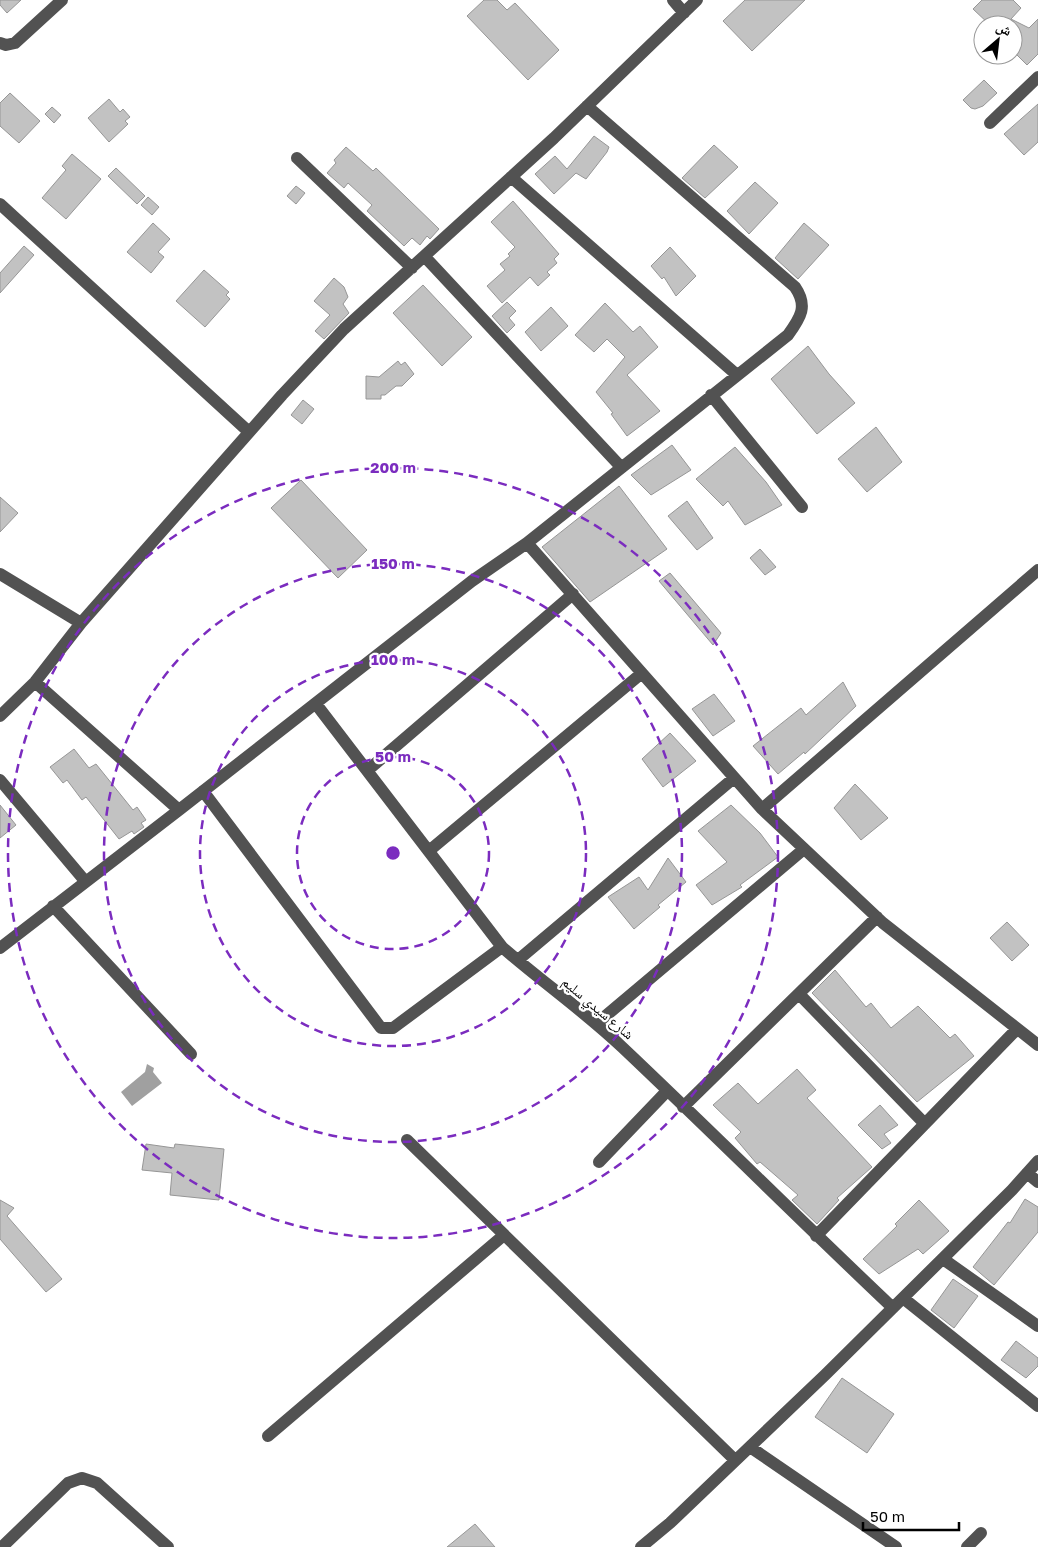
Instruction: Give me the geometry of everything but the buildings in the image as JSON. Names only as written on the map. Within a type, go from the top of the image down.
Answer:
[{"type":"street","points":[[0,43],[6,45],[15,43],[62,0]]},
{"type":"street","points":[[673,0],[684,13]]},
{"type":"street","points":[[0,716],[35,682],[81,624],[249,432],[344,330],[511,178],[697,0]]},
{"type":"street","points":[[990,123],[1038,77]]},
{"type":"street","points":[[0,948],[316,704],[472,580],[527,543],[788,334],[798,320],[802,297],[795,287],[587,106]]},
{"type":"street","points":[[298,158],[412,268]]},
{"type":"street","points":[[511,178],[736,375]]},
{"type":"street","points":[[0,204],[249,432]]},
{"type":"street","points":[[425,258],[621,467]]},
{"type":"street","points":[[711,395],[802,507]]},
{"type":"street","points":[[527,543],[762,809],[877,918],[1038,1046]]},
{"type":"street","points":[[762,809],[1038,570]]},
{"type":"street","points":[[0,574],[81,624]]},
{"type":"street","points":[[368,770],[573,594]]},
{"type":"street","points":[[430,850],[642,673]]},
{"type":"street","points":[[35,682],[179,810]]},
{"type":"street","name":"شارع سيدي سليم","points":[[316,704],[430,850],[502,947],[572,1002],[596,1024],[892,1308]]},
{"type":"street","points":[[518,960],[734,778]]},
{"type":"street","points":[[0,780],[85,881]]},
{"type":"street","points":[[203,791],[381,1028],[393,1028],[502,947]]},
{"type":"street","points":[[596,1024],[804,849]]},
{"type":"street","points":[[53,906],[191,1054]]},
{"type":"street","points":[[684,1107],[877,918]]},
{"type":"street","points":[[799,994],[925,1124]]},
{"type":"street","points":[[816,1236],[1017,1029]]},
{"type":"street","points":[[600,1162],[667,1091]]},
{"type":"street","points":[[406,1140],[736,1460]]},
{"type":"street","points":[[641,1547],[670,1523],[750,1447],[943,1259],[1038,1161]]},
{"type":"street","points":[[1027,1173],[1038,1182]]},
{"type":"street","points":[[268,1436],[504,1235]]},
{"type":"street","points":[[943,1259],[1038,1326]]},
{"type":"street","points":[[903,1298],[1038,1406]]},
{"type":"street","points":[[750,1447],[896,1547]]},
{"type":"street","points":[[2,1547],[68,1483],[82,1478],[97,1483],[168,1547]]},
{"type":"street","points":[[967,1547],[982,1533]]},
{"type":"shaded area","points":[[147,1064],[154,1068],[153,1072],[162,1083],[132,1106],[121,1092],[145,1072]]}]
